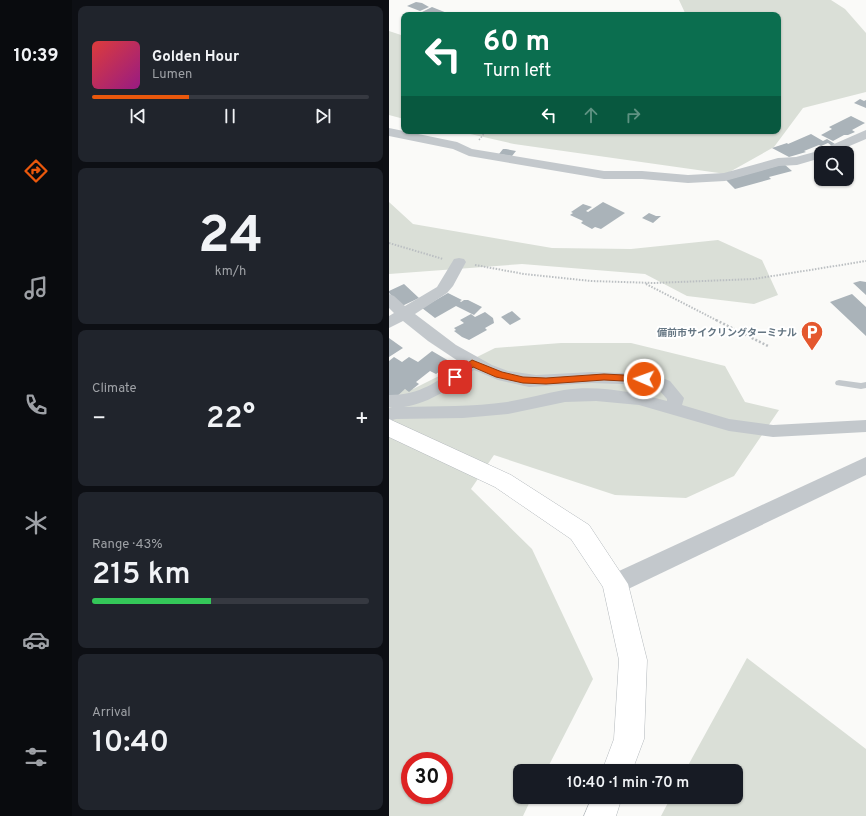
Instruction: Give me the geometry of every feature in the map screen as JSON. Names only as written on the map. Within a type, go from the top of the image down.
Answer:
[{"type":"highway","points":[[389,427],[503,481],[580,532],[615,584],[633,660],[629,739],[620,764]]},
{"type":"highway","points":[[600,816],[604,804]]},
{"type":"street","points":[[389,132],[457,146],[469,152],[604,176],[642,175],[688,179],[725,177],[778,162],[797,161],[814,156]]},
{"type":"street","points":[[838,146],[866,134]]},
{"type":"street","points":[[389,323],[442,290],[446,286],[459,262]]},
{"type":"street","points":[[389,299],[421,328],[472,363],[499,375],[523,380],[546,381],[604,377],[644,379],[659,382],[667,386],[676,398],[672,408]]},
{"type":"street","points":[[389,401],[400,402],[427,395],[446,384],[472,363]]},
{"type":"street","points":[[389,415],[393,413],[470,412],[508,408],[565,396],[596,395],[639,399],[729,425],[773,431],[866,426]]},
{"type":"street","points":[[615,584],[866,465]]},
{"type":"lane","points":[[839,383],[861,386],[866,385]]},
{"type":"path","points":[[389,242],[436,258],[524,274],[591,281],[644,283],[754,279],[866,260]]},
{"type":"path","points":[[644,283],[768,346]]},
{"type":"shaded area","points":[[679,0],[831,0],[845,9],[866,33],[866,92],[803,108],[774,147],[726,174],[514,144],[470,134],[781,134],[781,12],[685,12]]},
{"type":"shaded area","points":[[389,31],[401,35],[401,118],[389,115]]},
{"type":"shaded area","points":[[389,202],[413,224],[552,248],[631,249],[718,240],[762,260],[778,295],[754,304],[687,296],[645,274],[522,264],[389,274]]},
{"type":"shaded area","points":[[561,343],[631,343],[725,366],[745,402],[779,410],[734,476],[686,498],[615,495],[494,455],[471,489],[532,549],[593,679],[550,764],[513,764],[513,804],[529,804],[523,816],[389,816],[389,390],[413,389],[495,348]]},
{"type":"shaded area","points":[[747,658],[866,749],[866,816],[661,816],[667,804],[743,804],[743,764],[689,764]]},
{"type":"building","points":[[416,2],[422,3],[429,7],[420,11],[407,6]]},
{"type":"building","points":[[432,7],[444,12],[422,12]]},
{"type":"building","points":[[860,99],[864,101],[866,100],[866,108],[854,103]]},
{"type":"building","points":[[851,116],[865,123],[852,130],[855,132],[844,135],[833,141],[821,135],[832,129],[829,127]]},
{"type":"building","points":[[811,134],[823,141],[827,139],[835,144],[832,146],[828,143],[821,146],[814,146],[804,151],[806,152],[789,157],[772,148],[787,143],[788,144]]},
{"type":"building","points":[[503,149],[516,151],[512,156],[499,154]]},
{"type":"building","points":[[784,164],[792,171],[769,177],[771,179],[735,189],[726,180]]},
{"type":"building","points":[[603,202],[625,213],[601,229],[595,227],[592,229],[581,223],[583,221],[570,215],[573,213],[571,212],[583,204],[592,207],[586,211],[588,212]]},
{"type":"building","points":[[649,213],[656,216],[661,216],[653,223],[642,218]]},
{"type":"building","points":[[860,281],[866,282],[866,295],[853,283]]},
{"type":"building","points":[[404,284],[419,298],[402,306],[389,293],[389,291]]},
{"type":"building","points":[[448,293],[462,300],[460,301],[461,302],[468,300],[482,307],[474,315],[456,306],[435,318],[422,308]]},
{"type":"building","points":[[852,294],[866,307],[866,336],[830,302]]},
{"type":"building","points":[[512,311],[521,319],[510,325],[501,317]]},
{"type":"building","points":[[485,312],[493,318],[494,323],[485,328],[487,330],[469,340],[454,331],[456,330],[454,328],[464,323],[460,320],[471,314],[475,317]]},
{"type":"building","points":[[389,338],[403,348],[389,357]]},
{"type":"building","points":[[432,351],[461,368],[455,373],[445,367],[436,374],[430,371],[416,382],[419,384],[409,392],[405,389],[395,398],[389,397],[389,361],[394,357],[402,362],[409,357],[418,362]]},
{"type":"place","name":"備前市サイクリングターミナル","points":[[812,352]]},
{"type":"route","points":[[455,377],[472,363],[499,375],[523,380],[546,381],[604,377],[644,379]]}]
